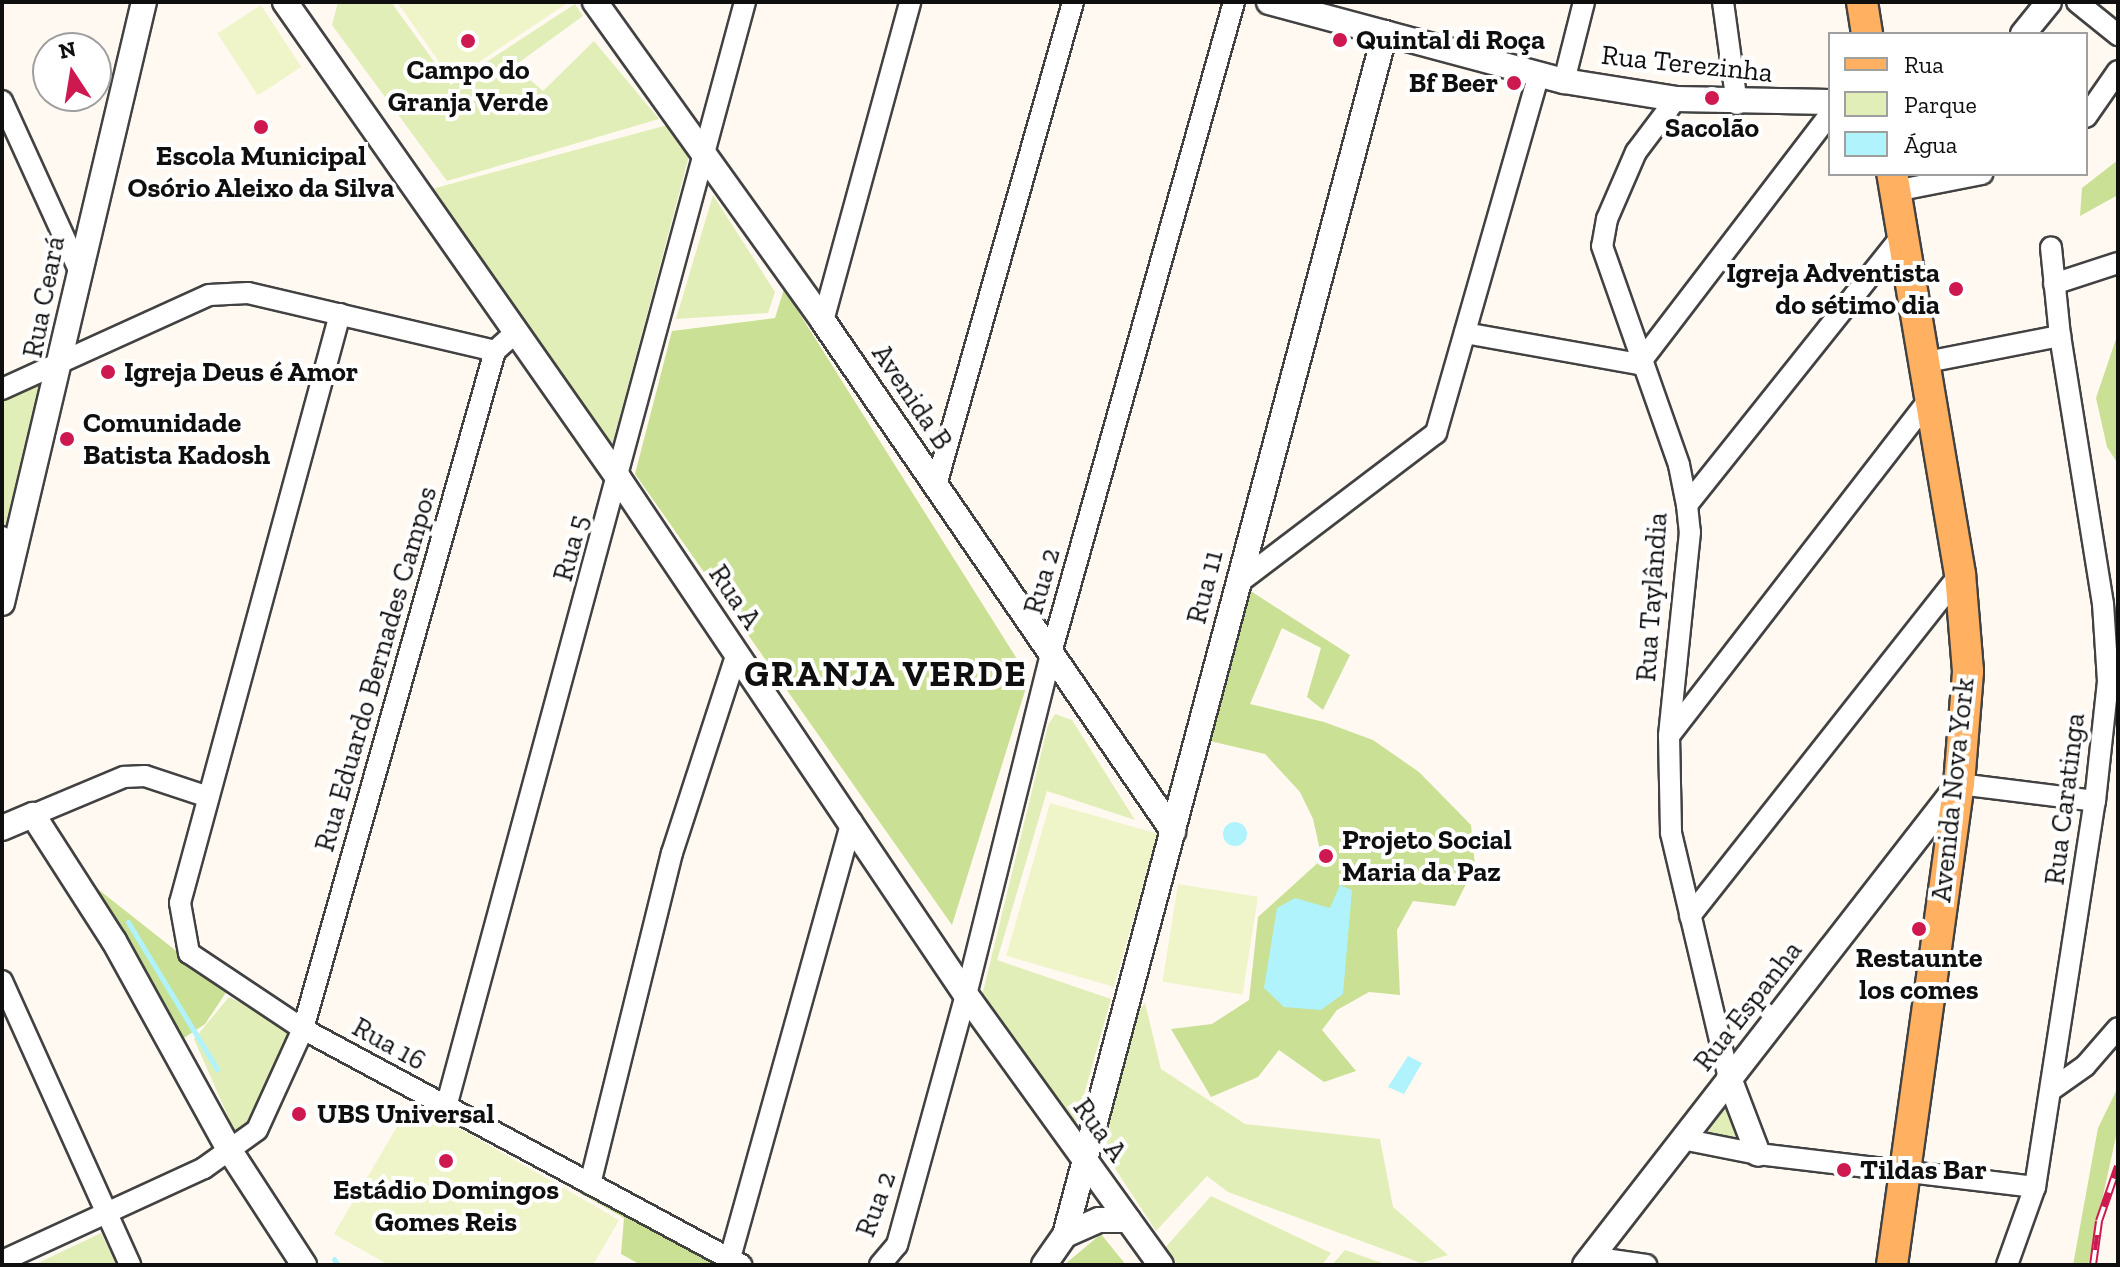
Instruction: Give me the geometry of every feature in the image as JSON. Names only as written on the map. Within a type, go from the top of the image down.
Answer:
[{"type":"main road","points":[[1862,2],[1867,32]]},
{"type":"main road","name":"Avenida Nova York","points":[[1892,1265],[1901,1173],[1959,784],[1968,671],[1960,574],[1893,182]]},
{"type":"street","name":"Rua Ceará","points":[[2,603],[61,362],[78,268],[144,2]]},
{"type":"street","name":"Rua A","points":[[285,2],[619,479],[966,995],[1161,1265]]},
{"type":"street","name":"Avenida B","points":[[595,2],[704,159],[823,321],[1173,831]]},
{"type":"street","name":"Rua 5","points":[[446,1107],[619,479],[745,2]]},
{"type":"street","points":[[823,321],[910,2]]},
{"type":"street","points":[[936,485],[1073,2]]},
{"type":"street","name":"Rua 2","points":[[880,1265],[897,1245],[966,995],[1051,653],[1234,2]]},
{"type":"street","name":"Rua Terezinha","points":[[1269,2],[1564,81],[1676,99],[1737,104],[1828,102]]},
{"type":"street","points":[[1337,2],[1351,24]]},
{"type":"street","points":[[1564,81],[1584,2]]},
{"type":"street","points":[[1723,2],[1737,104]]},
{"type":"street","points":[[2025,32],[2049,2]]},
{"type":"street","points":[[2077,2],[2118,35]]},
{"type":"street","name":"Rua 11","points":[[1065,1235],[1082,1156],[1173,831],[1385,33]]},
{"type":"street","points":[[2088,114],[2118,71]]},
{"type":"street","points":[[1237,584],[1436,433],[1539,74]]},
{"type":"street","name":"Rua Taylândia","points":[[1676,99],[1636,152],[1607,219],[1602,246],[1639,364],[1679,465],[1687,505],[1690,532],[1669,736],[1671,833],[1729,1078]]},
{"type":"street","points":[[2,101],[78,268]]},
{"type":"street","points":[[1465,333],[1639,364],[1828,117]]},
{"type":"street","points":[[1893,182],[1960,176]]},
{"type":"street","points":[[1687,505],[1902,236]]},
{"type":"street","name":"Rua Caratinga","points":[[2007,1265],[2035,1187],[2095,801],[2108,681],[2103,604],[2060,336],[2051,247]]},
{"type":"street","points":[[2054,284],[2118,263]]},
{"type":"street","points":[[2,389],[209,295],[248,293],[495,351],[516,332]]},
{"type":"street","points":[[2,828],[124,777],[145,776],[208,797],[340,314]]},
{"type":"street","points":[[1922,363],[2060,336]]},
{"type":"street","name":"Rua Eduardo Bernades Campos","points":[[2,1261],[108,1216],[230,1151],[257,1130],[303,1029],[495,351]]},
{"type":"street","points":[[1669,736],[1928,401]]},
{"type":"street","points":[[2,537],[12,560]]},
{"type":"street","points":[[1690,916],[1960,574]]},
{"type":"street","points":[[590,1184],[672,853],[737,653]]},
{"type":"street","points":[[1959,784],[2095,801]]},
{"type":"street","name":"Rua Espanha","points":[[1588,1261],[1959,784]]},
{"type":"street","name":"Rua 16","points":[[208,797],[180,903],[189,953],[303,1029],[736,1262]]},
{"type":"street","points":[[33,815],[114,941],[230,1151],[304,1265]]},
{"type":"street","points":[[736,1262],[852,822]]},
{"type":"street","points":[[2,981],[130,1265]]},
{"type":"street","points":[[2051,1090],[2085,1066],[2118,1028]]},
{"type":"street","points":[[1729,1078],[1758,1154]]},
{"type":"street","points":[[1682,1139],[1758,1154],[2035,1187]]},
{"type":"street","points":[[1044,1265],[1065,1235],[1099,1220],[1128,1220]]},
{"type":"street","points":[[1588,1261],[1646,1265]]},
{"type":"green space","points":[[338,2],[391,2],[451,85],[575,4],[583,16],[514,66],[543,91],[594,41],[659,119],[447,181],[332,25]]},
{"type":"green space","name":"Campo do Granja Verde","points":[[397,2],[569,2],[452,80]]},
{"type":"green space","points":[[261,5],[301,67],[258,95],[217,33]]},
{"type":"green space","points":[[671,124],[689,156],[611,450],[428,190]]},
{"type":"green space","points":[[2118,160],[2118,195],[2080,216],[2082,188]]},
{"type":"green space","points":[[713,195],[775,292],[768,313],[676,319]]},
{"type":"green space","points":[[784,289],[1029,678],[952,925],[635,474],[672,331],[775,318]]},
{"type":"green space","points":[[2118,333],[2118,464],[2107,447],[2096,398]]},
{"type":"green space","points":[[61,362],[12,560],[2,537],[2,389]]},
{"type":"green space","points":[[1249,590],[1350,655],[1323,710],[1307,697],[1321,648],[1282,628],[1250,704],[1324,722],[1373,740],[1419,772],[1471,825],[1475,866],[1455,906],[1413,901],[1397,930],[1400,995],[1369,992],[1337,1010],[1322,1030],[1356,1071],[1324,1082],[1279,1050],[1258,1077],[1211,1097],[1171,1029],[1212,1024],[1249,1000],[1258,917],[1322,859],[1313,819],[1300,792],[1265,754],[1210,741]]},
{"type":"green space","points":[[1055,714],[1072,720],[1135,820],[1047,791],[997,960],[1111,999],[1076,1123],[982,996],[1048,725]]},
{"type":"green space","points":[[1050,803],[1158,834],[1114,987],[1006,956]]},
{"type":"green space","points":[[1178,884],[1258,897],[1243,994],[1163,982]]},
{"type":"green space","points":[[94,886],[227,991],[205,1024],[181,1040]]},
{"type":"green space","points":[[229,997],[298,1030],[262,1120],[238,1139],[194,1039]]},
{"type":"green space","points":[[1145,1003],[1161,1069],[1245,1124],[1380,1139],[1393,1207],[1448,1255],[1421,1263],[1228,1192],[1207,1176],[1156,1231],[1099,1144],[1133,1019]]},
{"type":"green space","points":[[2118,1087],[2118,1127],[2088,1265],[2073,1265],[2098,1128]]},
{"type":"green space","points":[[1727,1092],[1744,1139],[1698,1131]]},
{"type":"green space","name":"Estádio Domingos Gomes Reis","points":[[412,1101],[619,1220],[593,1265],[389,1265],[334,1234]]},
{"type":"green space","points":[[566,1178],[722,1265],[641,1265],[621,1254],[624,1218],[564,1184]]},
{"type":"green space","points":[[1211,1196],[1331,1253],[1322,1265],[1178,1265],[1164,1249]]},
{"type":"green space","points":[[101,1233],[117,1265],[34,1265]]},
{"type":"green space","points":[[1101,1234],[1126,1265],[1064,1265]]},
{"type":"green space","points":[[1345,1250],[1388,1265],[1332,1265]]},
{"type":"water","points":[[1235,822],[1246,829],[1247,834],[1240,845],[1235,846],[1224,839],[1223,834],[1230,823]]},
{"type":"water","points":[[1340,885],[1352,890],[1343,994],[1321,1010],[1284,1007],[1264,988],[1277,908],[1295,898],[1330,908]]},
{"type":"water","points":[[1408,1056],[1422,1063],[1404,1094],[1388,1087]]},
{"type":"waterway","points":[[128,922],[217,1069]]},
{"type":"waterway","points":[[334,1259],[338,1265]]},
{"type":"railway","points":[[2093,1265],[2099,1221],[2118,1166]]},
{"type":"place","name":"Quintal di Roça","points":[[1340,40]]},
{"type":"place","name":"Campo do Granja Verde","points":[[468,41]]},
{"type":"place","name":"Bf Beer","points":[[1514,83]]},
{"type":"place","name":"Sacolão","points":[[1712,98]]},
{"type":"place","name":"Escola Municipal Osório Aleixo da Silva","points":[[261,127]]},
{"type":"place","name":"Igreja Adventista do sétimo dia","points":[[1956,289]]},
{"type":"place","name":"Igreja Deus é Amor","points":[[108,372]]},
{"type":"place","name":"Comunidade Batista Kadosh","points":[[67,439]]},
{"type":"place","name":"Projeto Social Maria da Paz","points":[[1326,856]]},
{"type":"place","name":"Restaunte los comes","points":[[1919,929]]},
{"type":"place","name":"UBS Universal","points":[[299,1114]]},
{"type":"place","name":"Estádio Domingos Gomes Reis","points":[[446,1161]]},
{"type":"place","name":"Tildas Bar","points":[[1844,1170]]},
{"type":"district","name":"GRANJA VERDE","points":[[886,674]]}]
